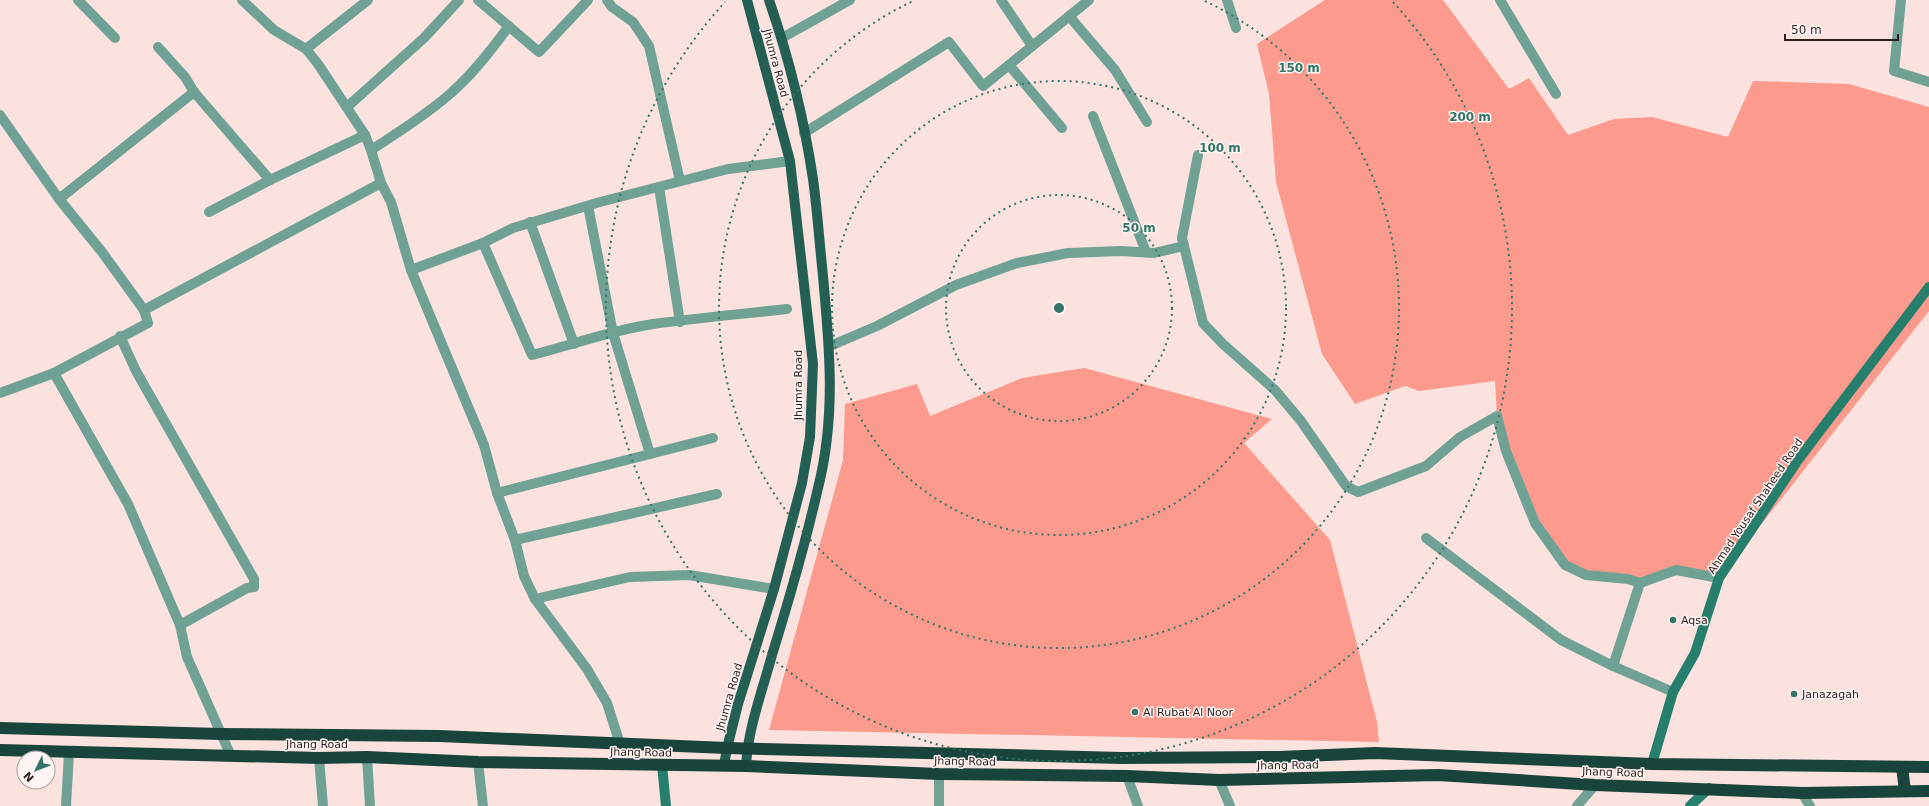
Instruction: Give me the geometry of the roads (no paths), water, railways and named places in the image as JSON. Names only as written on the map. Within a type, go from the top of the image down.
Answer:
[{"type":"highway","name":"Jhang Road","points":[[0,728],[89,729],[221,734],[439,736],[727,748],[1122,758],[1280,757],[1375,752],[1652,764],[1929,767]]},
{"type":"highway","points":[[26,729],[27,750]]},
{"type":"highway","points":[[87,751],[89,729]]},
{"type":"highway","name":"Jhang Road","points":[[0,750],[16,751]]},
{"type":"highway","name":"Jhang Road","points":[[56,752],[87,751],[319,758],[366,757],[478,762],[746,766],[939,774],[1127,776],[1219,780],[1282,777],[1438,775],[1594,785],[1709,788],[1802,793],[1929,791]]},
{"type":"highway","points":[[1280,757],[1282,777]]},
{"type":"highway","points":[[1902,767],[1905,791]]},
{"type":"main road","name":"Jhumra Road","points":[[724,766],[738,704],[774,589],[802,483],[810,437],[813,364],[790,161],[747,0]]},
{"type":"main road","name":"Jhumra Road","points":[[746,766],[747,748],[818,488],[827,447],[830,420],[830,346],[813,181],[804,133],[782,38],[769,0]]},
{"type":"street","points":[[78,0],[115,38]]},
{"type":"street","points":[[242,0],[274,30],[306,49],[318,64],[365,136],[381,183],[391,202],[411,270],[484,444],[497,493],[515,540],[524,576],[535,599],[587,669],[607,703],[620,744]]},
{"type":"street","points":[[306,49],[368,0]]},
{"type":"street","points":[[347,107],[424,38],[459,0]]},
{"type":"street","points":[[478,0],[539,52],[588,0]]},
{"type":"street","points":[[607,0],[612,7],[633,22],[649,46],[680,182]]},
{"type":"street","points":[[782,38],[850,0]]},
{"type":"street","points":[[1001,0],[1032,46]]},
{"type":"street","points":[[804,133],[949,42],[983,86],[1089,0]]},
{"type":"street","points":[[1227,0],[1236,28]]},
{"type":"street","points":[[1500,0],[1556,94]]},
{"type":"street","points":[[1901,0],[1894,71],[1929,82]]},
{"type":"street","points":[[1069,16],[1115,70],[1147,122]]},
{"type":"street","points":[[371,150],[445,99],[488,54],[509,26]]},
{"type":"street","points":[[158,47],[186,78],[194,92],[270,180]]},
{"type":"street","points":[[1009,65],[1062,128]]},
{"type":"street","points":[[59,199],[194,92]]},
{"type":"street","points":[[0,115],[59,199],[102,252],[144,310],[148,323],[120,336],[54,373],[0,393]]},
{"type":"street","points":[[1093,116],[1146,252]]},
{"type":"street","points":[[209,212],[270,180],[365,136]]},
{"type":"street","points":[[1198,154],[1182,238],[1204,323],[1223,344],[1275,390],[1301,421],[1346,486],[1358,492],[1426,466],[1460,437],[1497,416],[1506,451],[1535,523],[1565,565],[1586,575],[1628,580],[1640,583],[1676,570],[1719,578]]},
{"type":"street","points":[[411,270],[483,243],[513,228],[530,222],[728,170],[790,161]]},
{"type":"street","points":[[144,310],[381,183]]},
{"type":"street","points":[[659,187],[680,322]]},
{"type":"street","points":[[588,206],[613,333],[650,454]]},
{"type":"street","points":[[530,222],[574,344]]},
{"type":"street","points":[[483,243],[532,356],[594,337],[653,324],[787,309]]},
{"type":"street","points":[[830,346],[877,326],[956,285],[1017,263],[1068,253],[1154,253],[1184,246]]},
{"type":"street","name":"Ahmad Yousaf Shaheed Road","points":[[1652,764],[1674,692],[1695,653],[1719,578],[1798,460],[1929,287]]},
{"type":"street","points":[[120,336],[136,371],[254,579],[254,587],[247,588],[180,625]]},
{"type":"street","points":[[54,373],[128,504],[180,625],[187,657],[231,756]]},
{"type":"street","points":[[497,493],[713,438]]},
{"type":"street","points":[[515,540],[717,494]]},
{"type":"street","points":[[1426,538],[1561,640],[1613,666],[1674,692]]},
{"type":"street","points":[[535,599],[630,577],[689,575],[774,589]]},
{"type":"street","points":[[1613,666],[1640,583]]},
{"type":"street","points":[[66,806],[69,753]]},
{"type":"street","points":[[366,757],[370,806]]},
{"type":"street","points":[[319,758],[323,806]]},
{"type":"street","points":[[478,762],[483,806]]},
{"type":"street","points":[[662,765],[666,806]]},
{"type":"street","points":[[939,774],[939,806]]},
{"type":"street","points":[[1127,776],[1138,806]]},
{"type":"street","points":[[1219,780],[1230,806]]},
{"type":"street","points":[[1577,806],[1594,785]]},
{"type":"street","points":[[1690,806],[1709,788]]},
{"type":"street","points":[[1802,793],[1810,806]]},
{"type":"place","name":"Aqsa","points":[[1673,620]]},
{"type":"place","name":"Janazagah","points":[[1794,694]]},
{"type":"place","name":"Al Rubat Al Noor","points":[[1135,712]]}]
